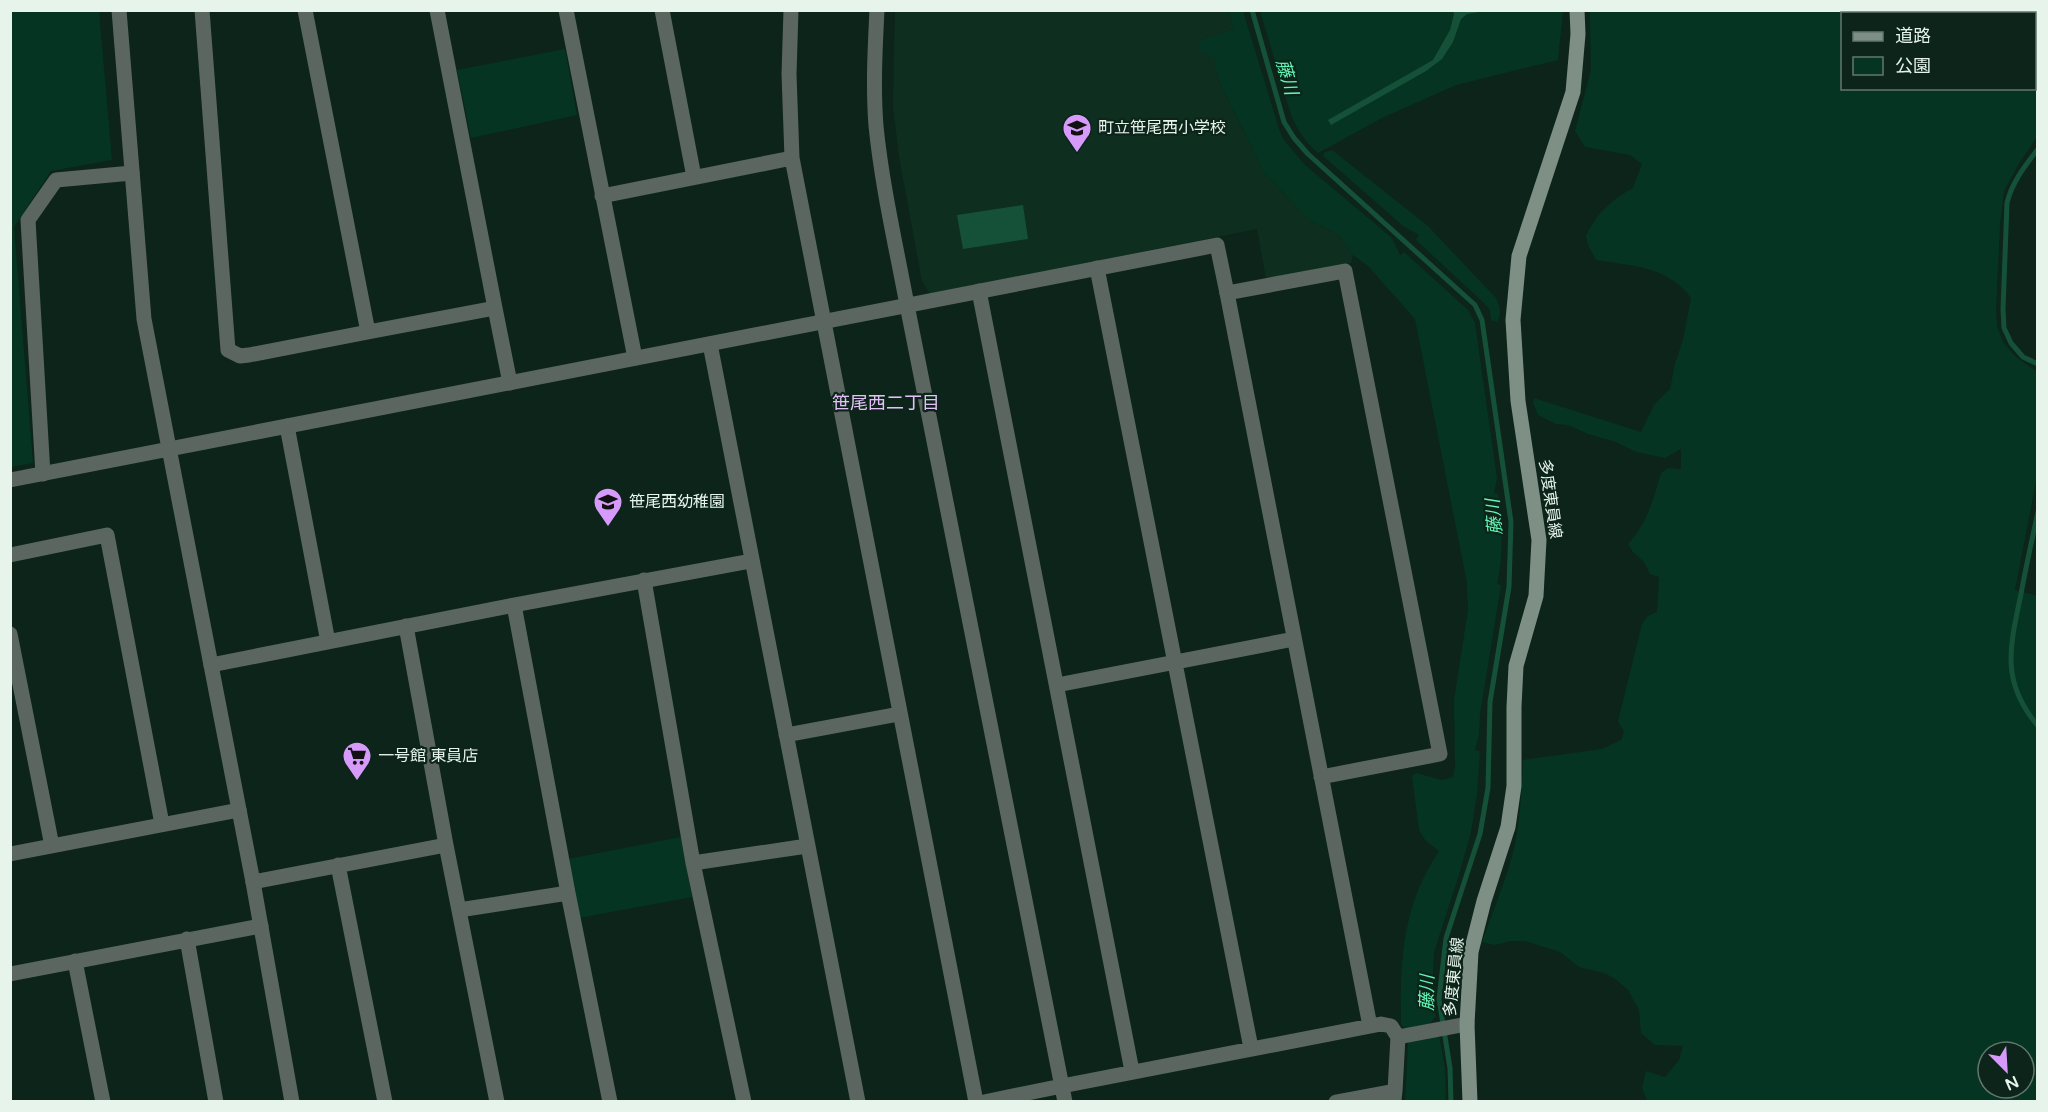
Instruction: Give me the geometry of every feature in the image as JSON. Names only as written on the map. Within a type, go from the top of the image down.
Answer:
[{"type":"main road","name":"多度東員線","points":[[1470,1101],[1462,1025],[1471,952],[1484,901],[1508,827],[1514,786],[1516,666],[1536,596],[1539,540],[1518,401],[1513,320],[1519,256],[1573,92],[1578,34],[1577,10]]},
{"type":"street","points":[[119,10],[144,319],[253,882],[292,1101]]},
{"type":"street","points":[[202,10],[228,350],[240,356],[249,355],[495,308]]},
{"type":"street","points":[[305,10],[368,332]]},
{"type":"street","points":[[437,10],[510,383]]},
{"type":"street","points":[[566,10],[635,358]]},
{"type":"street","points":[[662,10],[694,177]]},
{"type":"street","points":[[791,10],[789,75],[792,158],[976,1101]]},
{"type":"street","points":[[877,10],[876,127],[907,305],[1065,1101]]},
{"type":"street","points":[[602,196],[792,158]]},
{"type":"street","points":[[43,474],[27,220],[56,180],[132,172]]},
{"type":"street","points":[[10,480],[1217,245],[1370,1026]]},
{"type":"street","points":[[1096,268],[1251,1048]]},
{"type":"street","points":[[1227,293],[1345,271],[1440,754],[1321,777]]},
{"type":"street","points":[[979,291],[1132,1071]]},
{"type":"street","points":[[710,344],[858,1101]]},
{"type":"street","points":[[287,426],[328,642]]},
{"type":"street","points":[[10,555],[107,535],[162,824]]},
{"type":"street","points":[[211,666],[406,626],[751,561]]},
{"type":"street","points":[[644,580],[693,863],[744,1101]]},
{"type":"street","points":[[514,605],[610,1101]]},
{"type":"street","points":[[406,626],[446,845],[497,1101]]},
{"type":"street","points":[[10,634],[52,846]]},
{"type":"street","points":[[1057,686],[1294,639]]},
{"type":"street","points":[[786,735],[899,714]]},
{"type":"street","points":[[10,854],[238,810]]},
{"type":"street","points":[[253,882],[446,845]]},
{"type":"street","points":[[693,863],[807,846]]},
{"type":"street","points":[[338,865],[385,1101]]},
{"type":"street","points":[[459,910],[568,893]]},
{"type":"street","points":[[10,974],[261,926]]},
{"type":"street","points":[[187,939],[216,1101]]},
{"type":"street","points":[[75,961],[102,1101]]},
{"type":"street","points":[[984,1101],[1370,1026],[1381,1024],[1391,1026],[1398,1037],[1394,1096],[1335,1101]]},
{"type":"street","points":[[1398,1037],[1462,1025]]},
{"type":"shaded area","name":"町立笹尾西小学校","points":[[895,11],[1229,11],[1233,29],[1200,40],[1216,59],[1215,69],[1222,88],[1262,170],[1308,219],[1339,235],[1353,255],[1351,263],[1266,279],[1257,229],[930,294],[922,281],[899,157],[893,106]]},
{"type":"shaded area","points":[[1453,11],[1485,11],[1467,14],[1461,19],[1453,42],[1442,59],[1426,71],[1331,125],[1328,120],[1433,60],[1450,30]]},
{"type":"shaded area","points":[[1023,205],[1028,239],[963,249],[957,215]]},
{"type":"green space","points":[[11,10],[99,11],[112,160],[51,171],[14,227],[33,463],[11,467]]},
{"type":"green space","points":[[1229,11],[1243,11],[1284,140],[1305,165],[1392,238],[1400,255],[1404,252],[1468,310],[1475,323],[1497,478],[1494,493],[1498,494],[1501,517],[1501,561],[1497,584],[1501,585],[1475,750],[1480,751],[1471,832],[1434,952],[1432,1000],[1436,1016],[1429,1025],[1406,1030],[1401,1024],[1401,978],[1406,934],[1417,892],[1439,851],[1425,840],[1419,830],[1412,776],[1416,773],[1442,780],[1453,777],[1455,766],[1454,700],[1468,610],[1467,583],[1415,319],[1368,266],[1353,255],[1339,235],[1308,219],[1262,170],[1222,88],[1215,69],[1215,59],[1199,50],[1200,40],[1233,29]]},
{"type":"green space","points":[[1260,11],[1563,11],[1558,60],[1456,85],[1384,117],[1318,153],[1302,136],[1291,115]]},
{"type":"green space","points":[[1590,11],[2037,11],[2037,137],[2004,191],[1996,311],[1997,326],[2003,342],[2015,356],[2037,372],[2037,476],[2015,590],[2038,596],[2037,1101],[1647,1101],[1642,1088],[1646,1071],[1665,1077],[1679,1060],[1683,1046],[1655,1045],[1641,1033],[1639,1010],[1628,990],[1604,973],[1579,967],[1560,952],[1525,941],[1511,941],[1495,945],[1482,942],[1514,849],[1523,760],[1602,749],[1621,740],[1624,732],[1618,721],[1642,624],[1648,616],[1657,612],[1659,577],[1650,574],[1644,562],[1628,544],[1645,519],[1661,473],[1668,468],[1681,469],[1681,449],[1665,458],[1636,452],[1616,442],[1588,434],[1568,425],[1556,424],[1538,415],[1533,403],[1534,398],[1641,432],[1654,405],[1670,389],[1683,340],[1691,298],[1682,287],[1672,279],[1648,269],[1596,260],[1588,245],[1586,236],[1595,220],[1611,202],[1633,188],[1642,164],[1630,155],[1585,147],[1575,131],[1591,70]]},
{"type":"green space","points":[[565,49],[577,115],[471,138],[457,70]]},
{"type":"green space","points":[[1332,150],[1428,226],[1496,298],[1500,310],[1497,322],[1491,320],[1490,310],[1485,304],[1416,240],[1419,235],[1403,226],[1323,156],[1325,152]]},
{"type":"green space","points":[[681,837],[692,897],[579,918],[568,859]]},
{"type":"green space","points":[[1439,1035],[1445,1069],[1446,1101],[1405,1102],[1408,1042]]},
{"type":"waterway","name":"藤川","points":[[1252,10],[1284,122],[1294,138],[1308,154],[1475,305],[1482,320],[1511,522],[1509,587],[1490,702],[1488,788],[1480,834],[1446,938],[1439,999],[1450,1068],[1451,1102]]},
{"type":"waterway","points":[[2038,149],[2016,181],[2007,203],[2003,309],[2004,328],[2011,343],[2023,357],[2038,364]]},
{"type":"waterway","points":[[2038,512],[2014,631],[2011,663],[2018,694],[2038,726]]},
{"type":"place","name":"町立笹尾西小学校","points":[[1077,154]]},
{"type":"place","name":"笹尾西幼稚園","points":[[608,528]]},
{"type":"place","name":"一号館 東員店","points":[[357,782]]},
{"type":"district","name":"笹尾西二丁目","points":[[886,403]]}]
